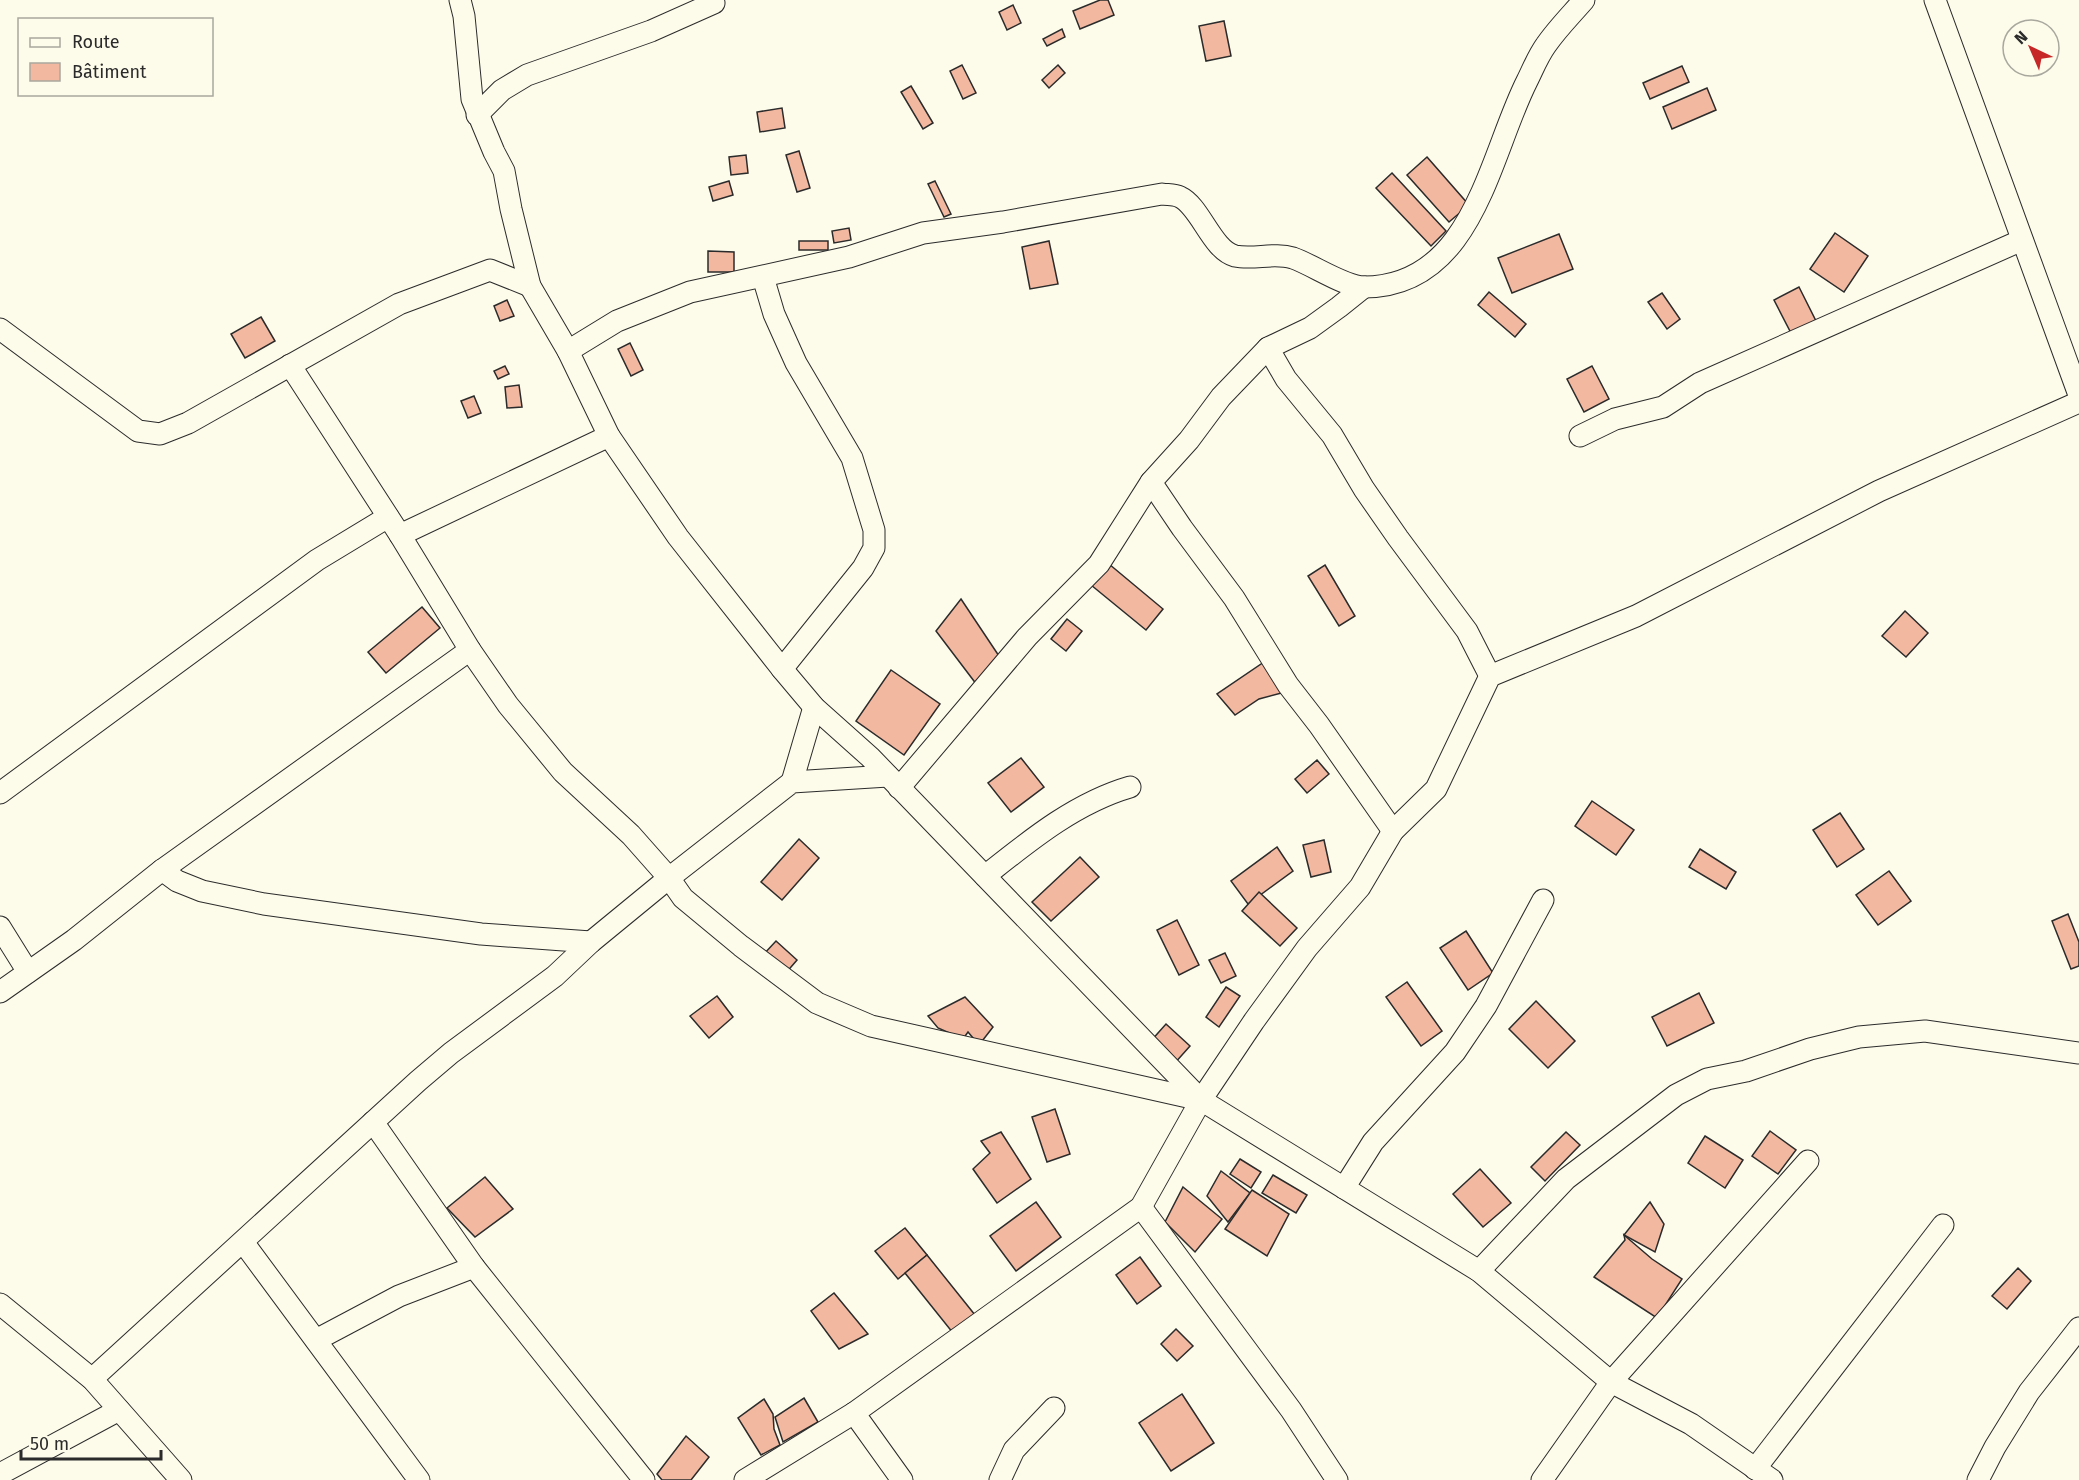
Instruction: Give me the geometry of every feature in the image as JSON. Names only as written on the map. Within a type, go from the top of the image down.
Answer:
[{"type":"street","points":[[460,0],[465,16],[472,99],[477,115],[504,171],[530,285],[568,351],[609,436],[678,537],[814,707],[894,782],[1201,1100],[1479,1271],[1611,1382],[1691,1424],[1763,1474],[1943,1225]]},
{"type":"street","points":[[568,351],[617,321],[690,292],[849,257],[923,233],[1003,222],[1162,194],[1175,195],[1184,200],[1230,254],[1286,256],[1356,286],[1388,285],[1412,277],[1430,266],[1446,251],[1477,205],[1525,83],[1537,60],[1554,35],[1584,0]]},
{"type":"street","points":[[1935,0],[2079,395]]},
{"type":"street","points":[[477,115],[502,90],[527,75],[651,31],[714,3]]},
{"type":"street","points":[[1580,436],[1615,419],[1663,407],[1700,383],[2022,240]]},
{"type":"street","points":[[0,329],[138,431],[160,434],[188,423],[399,304],[490,270],[520,246]]},
{"type":"street","points":[[490,270],[530,285]]},
{"type":"street","points":[[763,277],[774,314],[796,363],[852,458],[874,530],[874,548],[863,568],[782,669]]},
{"type":"street","points":[[792,782],[894,782],[1027,637],[1099,564],[1151,482],[1189,440],[1221,397],[1268,348],[1310,328],[1364,287]]},
{"type":"street","points":[[1268,348],[1286,379],[1332,435],[1364,489],[1467,631],[1490,676]]},
{"type":"street","points":[[290,365],[400,535],[470,650],[508,705],[563,772],[631,836],[669,878],[683,898],[741,946],[817,1003],[871,1026],[1201,1100]]},
{"type":"street","points":[[745,1480],[854,1413],[1141,1207],[1201,1100],[1254,1021],[1301,957],[1360,887],[1393,831],[1436,789],[1490,676],[1636,616],[1879,490],[2079,402]]},
{"type":"street","points":[[400,535],[609,436]]},
{"type":"street","points":[[1151,482],[1234,598],[1288,685],[1354,772],[1393,831]]},
{"type":"street","points":[[0,793],[308,567],[388,517]]},
{"type":"street","points":[[0,992],[74,940],[162,870],[470,650]]},
{"type":"street","points":[[92,1379],[451,1053],[555,976],[591,942],[669,878],[792,782],[814,707]]},
{"type":"street","points":[[985,876],[1037,835],[1105,794],[1130,787]]},
{"type":"street","points":[[162,870],[177,881],[202,891],[264,904],[481,934],[591,942]]},
{"type":"street","points":[[1344,1188],[1373,1142],[1455,1052],[1485,1006],[1543,900]]},
{"type":"street","points":[[0,927],[28,972]]},
{"type":"street","points":[[1479,1271],[1566,1179],[1676,1095],[1707,1079],[1746,1071],[1810,1049],[1849,1040],[1925,1031],[2079,1053]]},
{"type":"street","points":[[373,1122],[474,1267],[644,1480]]},
{"type":"street","points":[[1542,1480],[1611,1382],[1808,1161]]},
{"type":"street","points":[[1141,1207],[1291,1410],[1338,1480]]},
{"type":"street","points":[[243,1242],[419,1480]]},
{"type":"street","points":[[316,1340],[399,1296],[474,1267]]},
{"type":"street","points":[[0,1304],[92,1379],[181,1480]]},
{"type":"street","points":[[1978,1480],[1995,1447],[2029,1392],[2079,1328]]},
{"type":"street","points":[[1000,1480],[1014,1450],[1054,1408]]},
{"type":"street","points":[[0,1474],[118,1410]]},
{"type":"street","points":[[854,1413],[902,1480]]},
{"type":"building","points":[[1100,0],[1108,0],[1114,15],[1080,29],[1073,11]]},
{"type":"building","points":[[1013,5],[1021,23],[1007,30],[999,12]]},
{"type":"building","points":[[1224,21],[1231,56],[1206,61],[1199,26]]},
{"type":"building","points":[[1062,29],[1065,37],[1047,46],[1043,39]]},
{"type":"building","points":[[962,65],[976,93],[963,99],[950,71]]},
{"type":"building","points":[[1058,65],[1065,73],[1049,88],[1042,80]]},
{"type":"building","points":[[1682,66],[1689,82],[1650,99],[1643,83]]},
{"type":"building","points":[[911,86],[933,123],[923,129],[901,92]]},
{"type":"building","points":[[1707,88],[1716,110],[1672,129],[1663,107]]},
{"type":"building","points":[[782,108],[785,128],[760,132],[757,112]]},
{"type":"building","points":[[799,151],[810,188],[797,192],[786,155]]},
{"type":"building","points":[[746,155],[748,173],[731,175],[729,157]]},
{"type":"building","points":[[1427,157],[1469,205],[1449,222],[1407,175]]},
{"type":"building","points":[[1392,173],[1446,231],[1431,246],[1376,188]]},
{"type":"building","points":[[729,181],[733,195],[713,201],[709,187]]},
{"type":"building","points":[[935,181],[951,214],[944,217],[928,184]]},
{"type":"building","points":[[849,228],[851,240],[834,243],[832,231]]},
{"type":"building","points":[[1835,233],[1868,256],[1844,292],[1810,269]]},
{"type":"building","points":[[1559,234],[1573,269],[1512,293],[1498,258]]},
{"type":"building","points":[[799,241],[828,241],[828,250],[799,250]]},
{"type":"building","points":[[1049,241],[1058,284],[1030,289],[1022,247]]},
{"type":"building","points":[[708,251],[734,252],[734,272],[708,272]]},
{"type":"building","points":[[1799,287],[1817,323],[1792,335],[1774,300]]},
{"type":"building","points":[[1489,292],[1526,324],[1515,337],[1478,305]]},
{"type":"building","points":[[1662,293],[1680,319],[1667,329],[1648,302]]},
{"type":"building","points":[[507,300],[514,316],[500,321],[494,306]]},
{"type":"building","points":[[261,317],[275,341],[245,358],[231,334]]},
{"type":"building","points":[[630,343],[643,370],[631,376],[618,349]]},
{"type":"building","points":[[505,366],[509,374],[498,379],[494,371]]},
{"type":"building","points":[[1592,366],[1609,399],[1584,412],[1567,379]]},
{"type":"building","points":[[519,385],[522,407],[507,408],[505,387]]},
{"type":"building","points":[[474,396],[481,413],[468,418],[461,401]]},
{"type":"building","points":[[1109,564],[1163,609],[1146,630],[1091,585]]},
{"type":"building","points":[[1325,565],[1355,616],[1339,626],[1308,576]]},
{"type":"building","points":[[961,599],[1001,659],[977,685],[936,631]]},
{"type":"building","points":[[422,607],[440,628],[386,673],[368,652]]},
{"type":"building","points":[[1905,611],[1928,633],[1906,657],[1882,636]]},
{"type":"building","points":[[1067,619],[1082,631],[1066,651],[1051,639]]},
{"type":"building","points":[[1267,660],[1289,691],[1259,699],[1235,715],[1217,694]]},
{"type":"building","points":[[891,670],[940,704],[904,755],[856,721]]},
{"type":"building","points":[[1021,758],[1044,787],[1011,812],[988,783]]},
{"type":"building","points":[[1317,760],[1329,774],[1307,793],[1295,779]]},
{"type":"building","points":[[1592,801],[1634,830],[1616,855],[1575,826]]},
{"type":"building","points":[[1840,813],[1864,849],[1837,867],[1813,830]]},
{"type":"building","points":[[799,839],[819,858],[782,900],[761,882]]},
{"type":"building","points":[[1324,840],[1331,872],[1311,877],[1303,845]]},
{"type":"building","points":[[1277,847],[1293,871],[1248,904],[1231,881]]},
{"type":"building","points":[[1700,849],[1736,872],[1726,889],[1689,867]]},
{"type":"building","points":[[1080,857],[1099,877],[1051,921],[1032,902]]},
{"type":"building","points":[[1889,871],[1911,901],[1878,925],[1856,895]]},
{"type":"building","points":[[1259,892],[1297,928],[1280,946],[1242,911]]},
{"type":"building","points":[[2068,914],[2079,942],[2079,966],[2071,969],[2052,921]]},
{"type":"building","points":[[1177,920],[1199,965],[1179,975],[1157,930]]},
{"type":"building","points":[[1466,931],[1493,973],[1468,990],[1440,948]]},
{"type":"building","points":[[776,941],[797,960],[785,974],[763,955]]},
{"type":"building","points":[[1225,953],[1236,976],[1221,983],[1209,960]]},
{"type":"building","points":[[1407,982],[1442,1031],[1421,1046],[1386,997]]},
{"type":"building","points":[[1226,987],[1240,996],[1219,1027],[1206,1017]]},
{"type":"building","points":[[1699,993],[1714,1023],[1667,1046],[1652,1017]]},
{"type":"building","points":[[717,996],[733,1017],[709,1038],[690,1016]]},
{"type":"building","points":[[965,997],[993,1027],[979,1045],[968,1032],[963,1039],[938,1028],[928,1016]]},
{"type":"building","points":[[1536,1001],[1575,1041],[1548,1068],[1509,1029]]},
{"type":"building","points":[[1166,1024],[1190,1046],[1174,1064],[1150,1042]]},
{"type":"building","points":[[1055,1109],[1070,1154],[1047,1162],[1032,1117]]},
{"type":"building","points":[[1770,1131],[1796,1150],[1778,1174],[1752,1156]]},
{"type":"building","points":[[1001,1132],[1031,1179],[997,1203],[973,1169],[990,1153],[981,1141]]},
{"type":"building","points":[[1566,1132],[1580,1145],[1545,1181],[1531,1167]]},
{"type":"building","points":[[1705,1136],[1743,1160],[1725,1188],[1688,1163]]},
{"type":"building","points":[[1240,1159],[1261,1172],[1251,1188],[1230,1174]]},
{"type":"building","points":[[1480,1169],[1511,1203],[1483,1227],[1453,1194]]},
{"type":"building","points":[[1221,1171],[1250,1193],[1228,1222],[1207,1196]]},
{"type":"building","points":[[1273,1175],[1307,1195],[1296,1213],[1262,1193]]},
{"type":"building","points":[[485,1177],[513,1209],[475,1237],[447,1208]]},
{"type":"building","points":[[1183,1187],[1222,1219],[1195,1252],[1165,1222]]},
{"type":"building","points":[[1252,1190],[1289,1214],[1267,1256],[1225,1229]]},
{"type":"building","points":[[1036,1202],[1061,1237],[1016,1271],[990,1236]]},
{"type":"building","points":[[1650,1202],[1664,1224],[1655,1252],[1624,1235]]},
{"type":"building","points":[[905,1228],[927,1255],[898,1279],[875,1251]]},
{"type":"building","points":[[1624,1235],[1652,1259],[1682,1279],[1657,1318],[1594,1277],[1625,1240]]},
{"type":"building","points":[[927,1255],[979,1320],[957,1338],[905,1273]]},
{"type":"building","points":[[1140,1257],[1161,1286],[1137,1304],[1116,1275]]},
{"type":"building","points":[[2018,1268],[2031,1281],[2007,1309],[1992,1296]]},
{"type":"building","points":[[834,1293],[868,1334],[839,1349],[811,1311]]},
{"type":"building","points":[[1176,1329],[1193,1346],[1177,1361],[1161,1344]]},
{"type":"building","points":[[1182,1394],[1214,1443],[1171,1471],[1139,1423]]},
{"type":"building","points":[[804,1398],[818,1422],[783,1442],[775,1417]]},
{"type":"building","points":[[764,1399],[773,1414],[774,1429],[780,1445],[761,1455],[738,1418]]},
{"type":"building","points":[[686,1436],[709,1457],[691,1480],[662,1480],[657,1474]]}]
